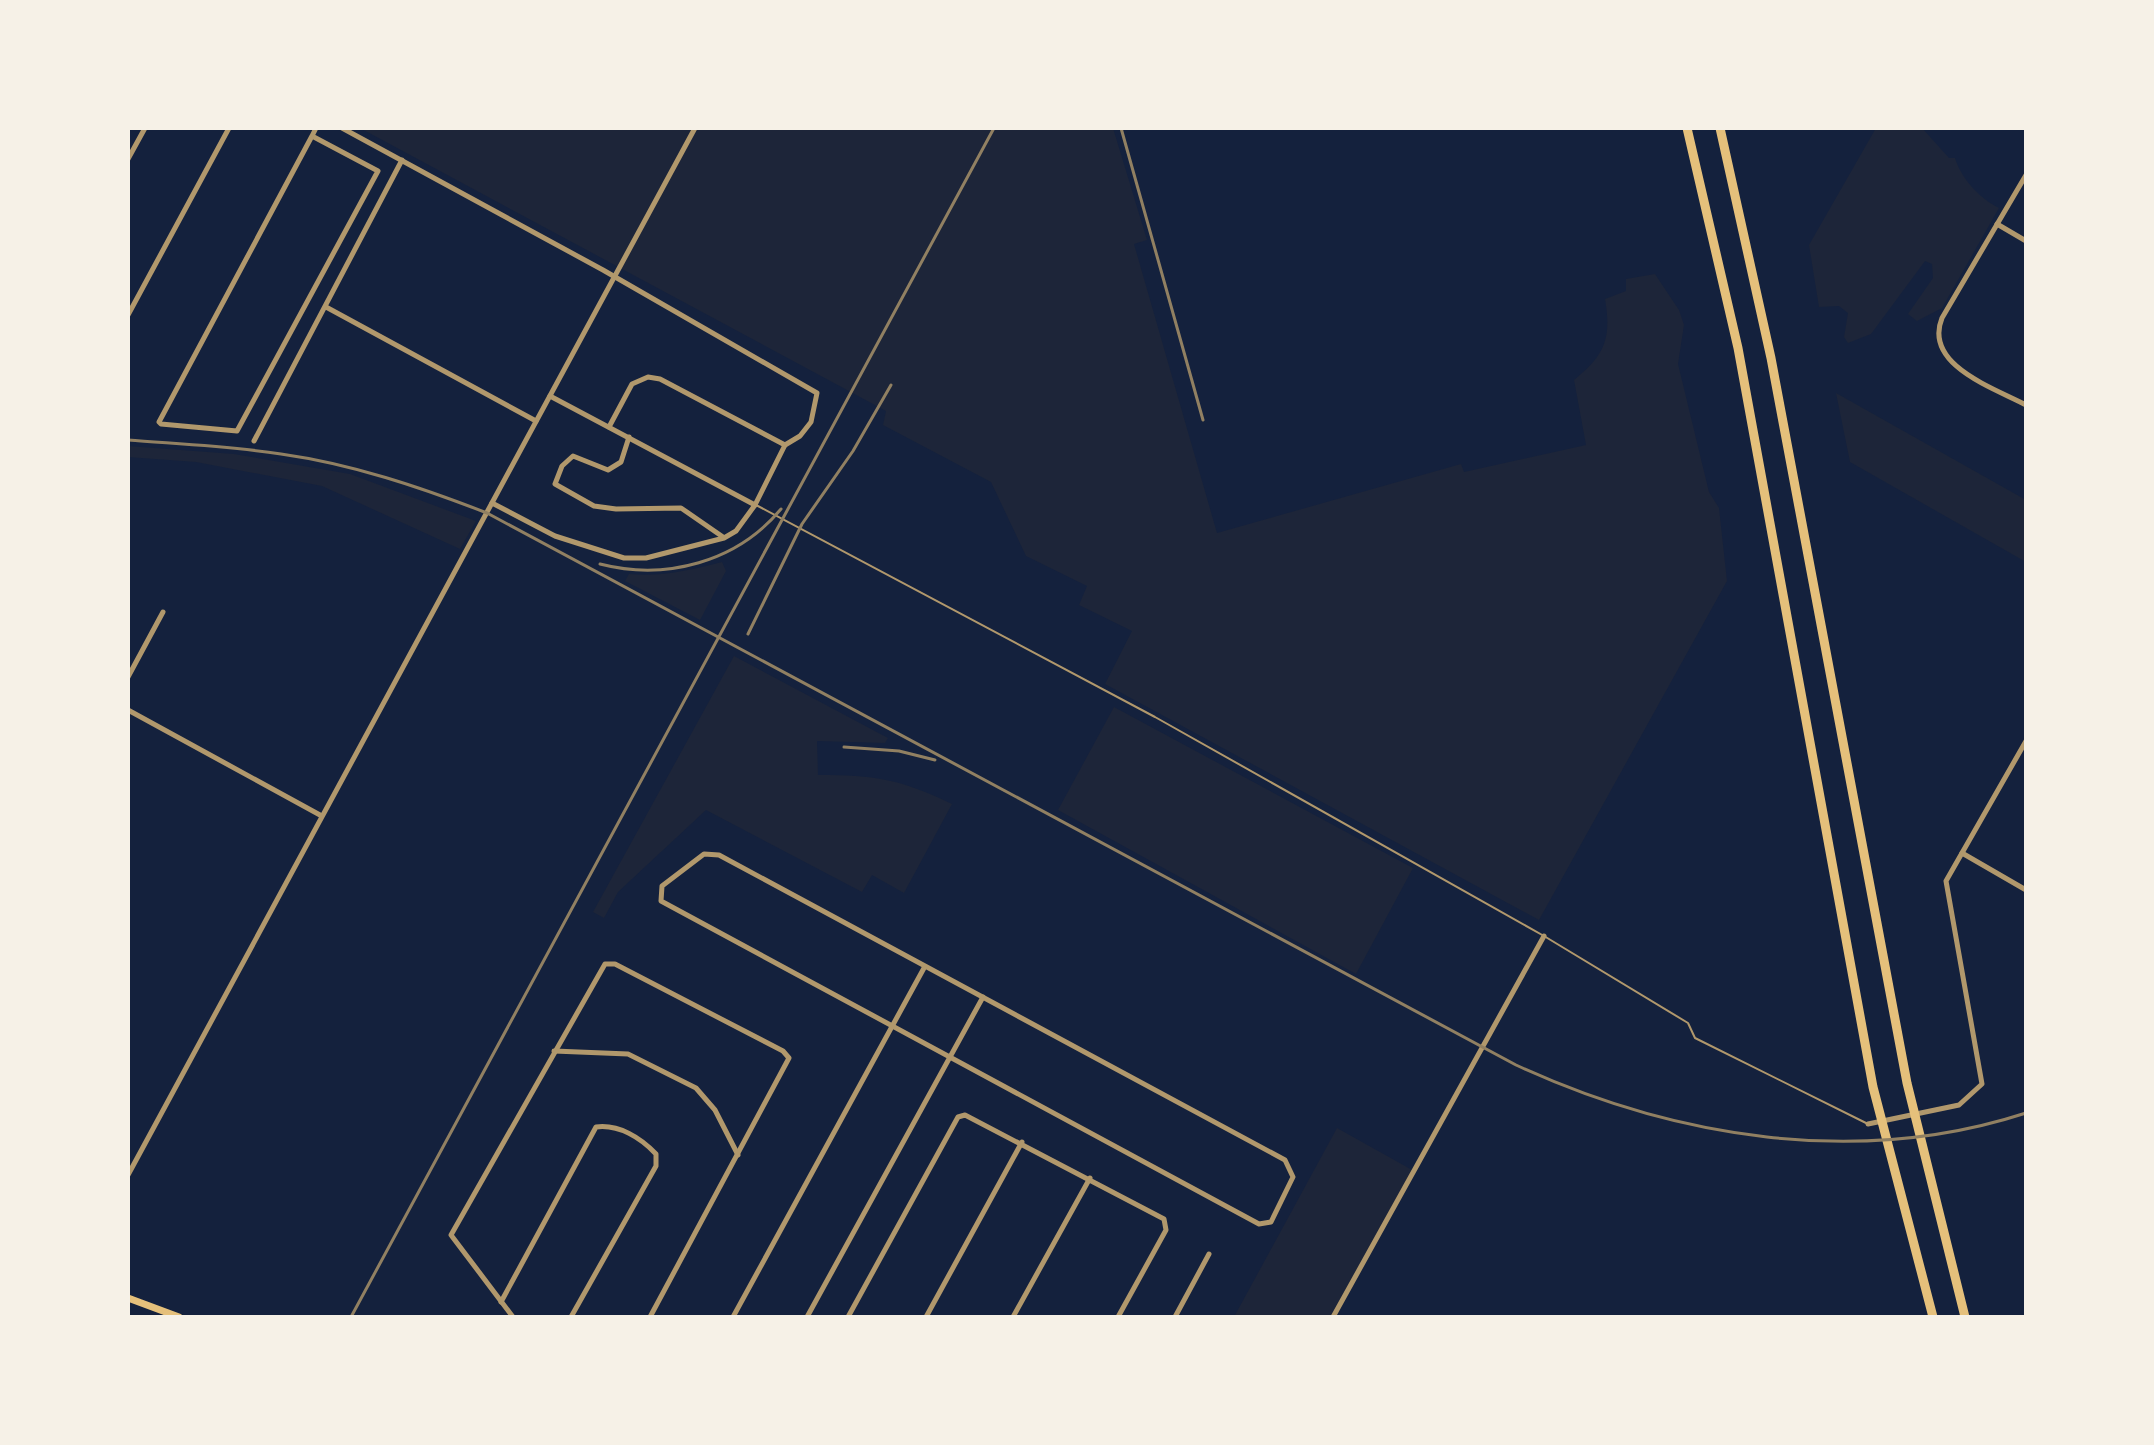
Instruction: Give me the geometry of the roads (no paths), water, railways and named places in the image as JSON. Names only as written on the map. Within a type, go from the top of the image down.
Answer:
[{"type":"highway","points":[[1687,128],[1738,348],[1873,1087],[1933,1317]]},
{"type":"highway","points":[[1720,128],[1771,358],[1907,1083],[1965,1317]]},
{"type":"main road","points":[[128,1298],[179,1317]]},
{"type":"street","points":[[128,159],[145,128]]},
{"type":"street","points":[[128,315],[229,128]]},
{"type":"street","points":[[312,136],[378,171],[237,431],[161,424],[159,422],[316,128]]},
{"type":"street","points":[[342,128],[615,277],[817,393],[811,422],[800,436],[785,445],[755,505],[736,531],[724,538],[646,558],[624,558],[555,536],[492,503]]},
{"type":"street","points":[[128,1175],[320,815],[695,128]]},
{"type":"street","points":[[254,441],[402,160]]},
{"type":"street","points":[[2026,175],[1942,318],[1937,339],[1943,352],[1963,371],[2026,405]]},
{"type":"street","points":[[1997,224],[2026,241]]},
{"type":"street","points":[[326,307],[536,421]]},
{"type":"street","points":[[609,427],[632,384],[648,377],[660,379],[785,445]]},
{"type":"street","points":[[550,396],[755,505]]},
{"type":"street","points":[[629,437],[621,462],[608,470],[573,456],[562,466],[555,484],[594,506],[681,508],[724,538]]},
{"type":"street","points":[[128,677],[163,612]]},
{"type":"street","points":[[128,710],[320,815]]},
{"type":"street","points":[[1868,1124],[1959,1105],[1982,1084],[1946,881],[2026,741]]},
{"type":"street","points":[[1962,853],[2026,890]]},
{"type":"street","points":[[704,854],[719,855],[924,968],[983,997],[1285,1160],[1293,1177],[1271,1222],[1259,1224],[661,901],[662,886],[704,854]]},
{"type":"street","points":[[1333,1317],[1544,936]]},
{"type":"street","points":[[513,1317],[451,1235],[598,974],[605,964],[615,964],[783,1051],[789,1058],[650,1317]]},
{"type":"street","points":[[733,1317],[924,968]]},
{"type":"street","points":[[807,1317],[983,997]]},
{"type":"street","points":[[554,1051],[628,1054],[696,1088],[715,1110],[738,1156]]},
{"type":"street","points":[[848,1317],[958,1117],[974,1116],[1090,1178],[1167,1224],[1118,1317]]},
{"type":"street","points":[[501,1302],[596,1127],[605,1126],[643,1141],[656,1154],[656,1166],[571,1317]]},
{"type":"street","points":[[926,1317],[1022,1142]]},
{"type":"street","points":[[1013,1317],[1090,1178]]},
{"type":"street","points":[[1175,1317],[1209,1254]]},
{"type":"lane","points":[[755,505],[1155,717],[1544,936],[1688,1023],[1695,1038],[1868,1124]]},
{"type":"railway","points":[[351,1317],[994,128]]},
{"type":"railway","points":[[1121,128],[1203,420]]},
{"type":"railway","points":[[748,634],[802,524],[853,451],[891,385]]},
{"type":"railway","points":[[128,440],[243,449],[307,458],[386,478],[487,513],[1516,1065],[1576,1090],[1702,1127],[1767,1137],[1832,1141],[1897,1139],[1962,1130],[2026,1113]]},
{"type":"railway","points":[[600,564],[650,570],[699,563],[743,542],[781,509]]},
{"type":"railway","points":[[844,747],[899,751],[935,760]]}]
